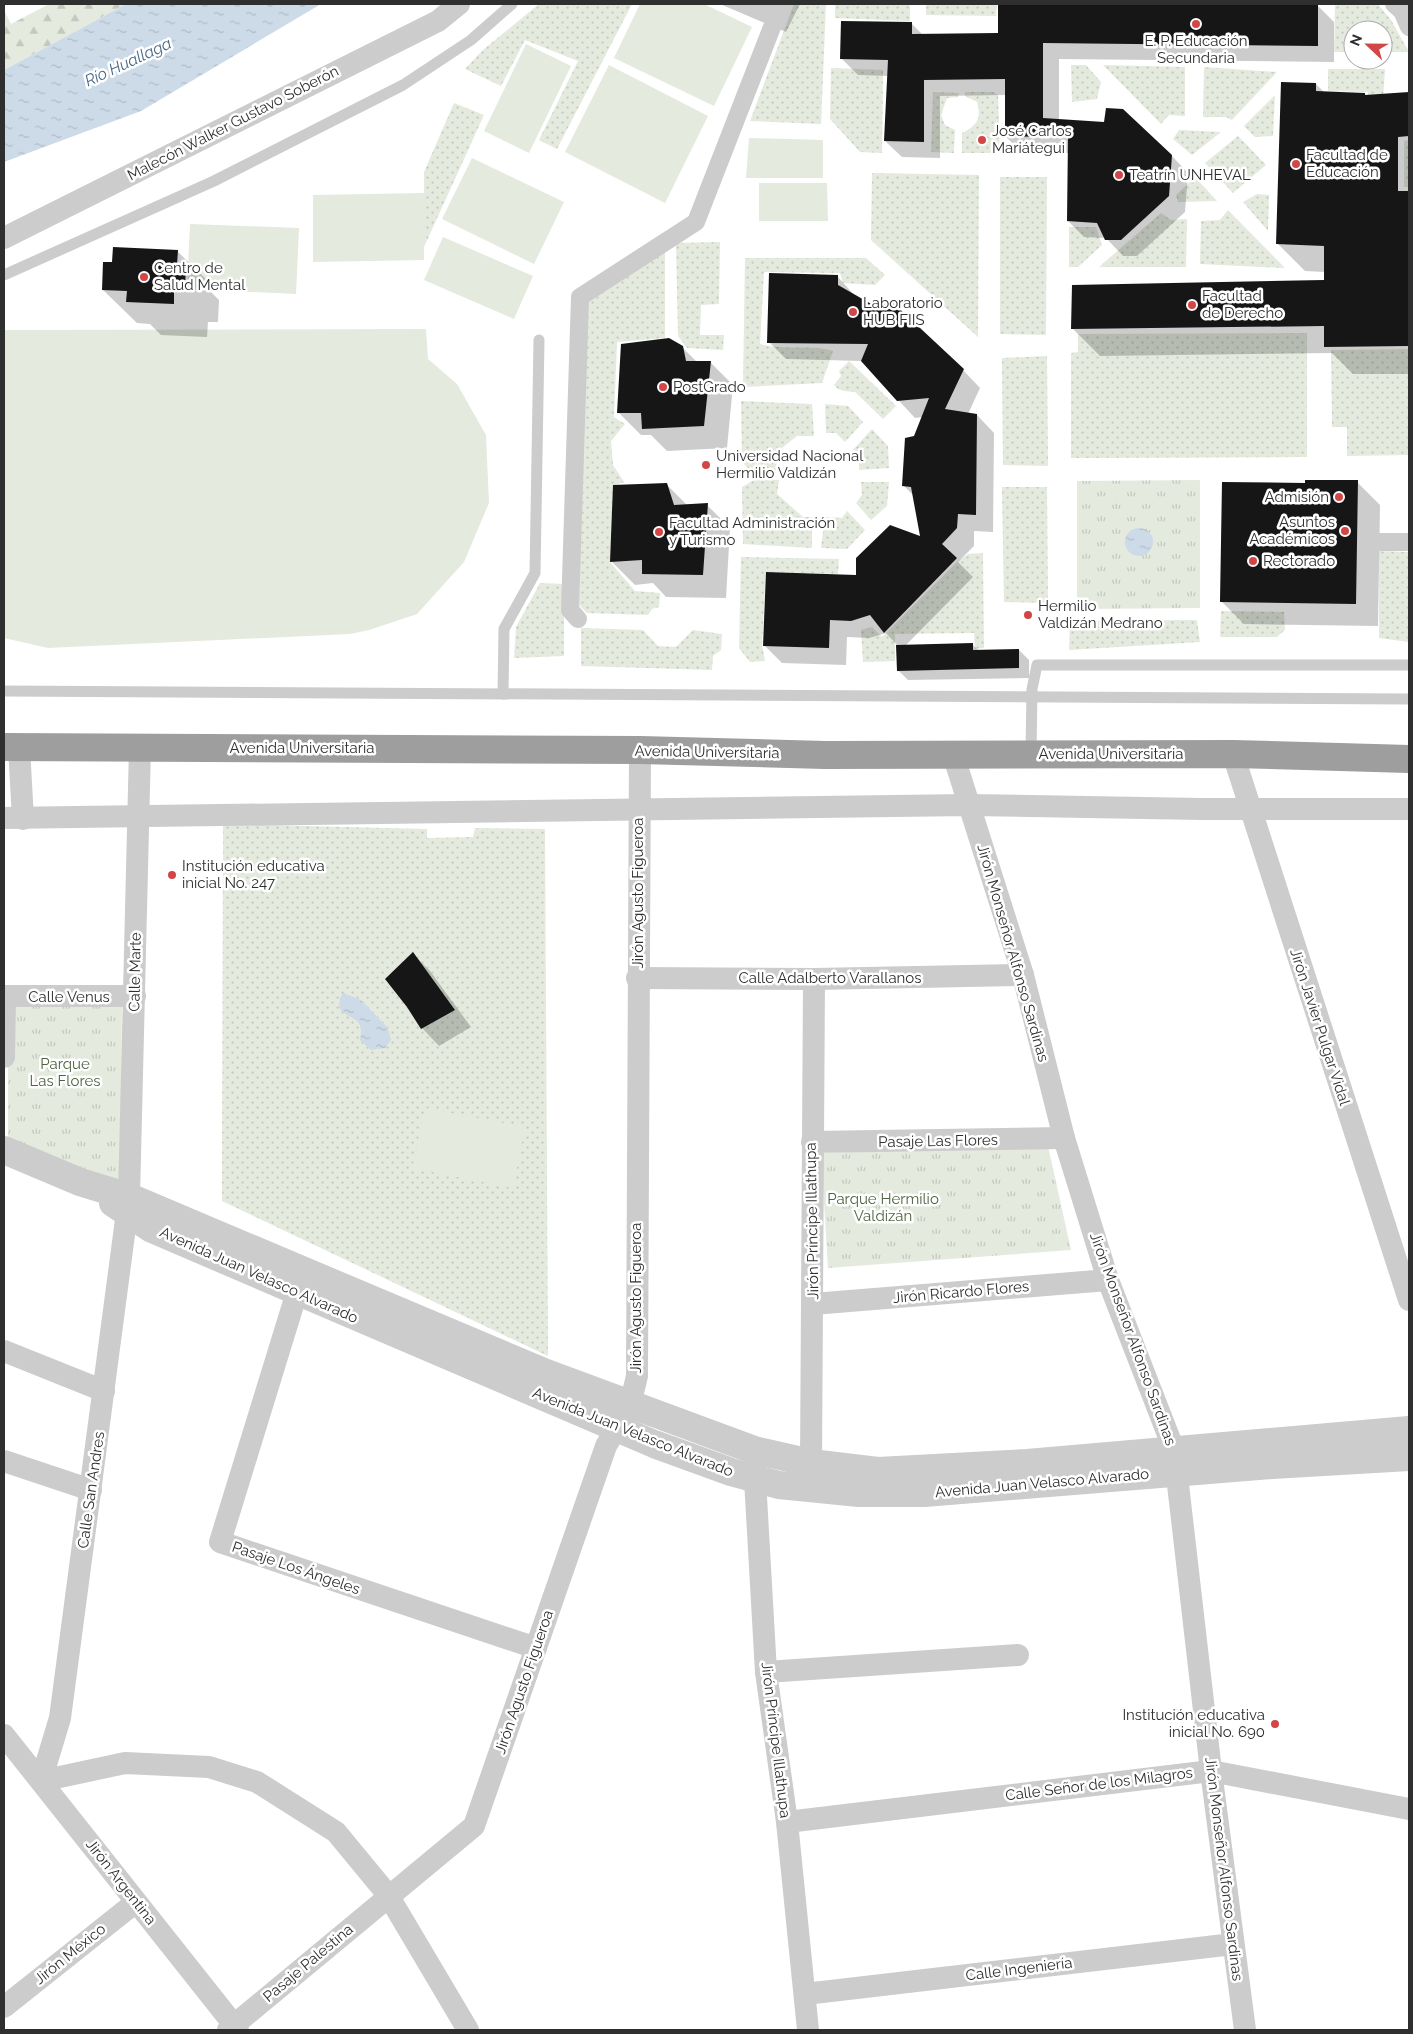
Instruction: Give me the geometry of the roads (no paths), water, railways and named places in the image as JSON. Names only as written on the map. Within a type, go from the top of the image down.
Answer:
[{"type":"highway","name":"Avenida Universitaria","points":[[11,747],[640,750],[825,755],[1234,754],[1409,759]]},
{"type":"street","name":"Malecón Walker Gustavo Soberón","points":[[4,238],[438,21],[459,4]]},
{"type":"street","points":[[578,619],[570,610],[580,297],[696,222],[781,4]]},
{"type":"street","points":[[1394,4],[1402,11],[1409,26]]},
{"type":"street","points":[[1371,542],[1409,542]]},
{"type":"street","points":[[11,747],[14,818],[969,805],[1201,809],[1409,809]]},
{"type":"street","name":"Calle Marte","points":[[128,1205],[135,996],[140,747]]},
{"type":"street","name":"Jirón Agusto Figueroa","points":[[388,1895],[474,1826],[606,1446],[623,1417],[636,1376],[638,810],[640,750]]},
{"type":"street","name":"Jirón Monseñor Alfonso Sardinas","points":[[953,754],[1022,975],[1064,1138],[1108,1280],[1175,1462],[1211,1771],[1245,2030]]},
{"type":"street","name":"Jirón Javier Pulgar Vidal","points":[[1234,754],[1409,1300]]},
{"type":"street","name":"Calle Adalberto Varallanos","points":[[637,978],[814,979],[1022,975]]},
{"type":"street","name":"Jirón Príncipe Illathupa","points":[[811,1463],[814,979]]},
{"type":"street","points":[[4,996],[4,1057]]},
{"type":"street","name":"Calle Venus","points":[[4,996],[135,996]]},
{"type":"street","name":"Pasaje Las Flores","points":[[812,1142],[1064,1138]]},
{"type":"street","name":"Avenida Juan Velasco Alvarado","points":[[4,1150],[80,1182],[128,1205],[546,1372],[623,1417],[731,1472],[779,1485],[859,1493],[924,1493],[1175,1462],[1409,1430]]},
{"type":"street","name":"Avenida Juan Velasco Alvarado","points":[[128,1205],[152,1229],[297,1292],[623,1417],[811,1463],[878,1471],[1027,1463],[1409,1457]]},
{"type":"street","name":"Calle San Andres","points":[[41,1781],[60,1718],[128,1205]]},
{"type":"street","name":"Jirón Ricardo Flores","points":[[813,1304],[1108,1280]]},
{"type":"street","name":"Pasaje Los Ángeles","points":[[297,1292],[220,1542],[536,1648]]},
{"type":"street","points":[[4,1350],[104,1392]]},
{"type":"street","name":"Jirón Príncipe Illathupa","points":[[754,1450],[754,1478],[766,1672],[787,1822],[808,2030]]},
{"type":"street","points":[[4,1461],[91,1490]]},
{"type":"street","points":[[766,1672],[1018,1655]]},
{"type":"street","name":"Jirón Argentina","points":[[4,1735],[12,1759],[41,1781],[234,2029]]},
{"type":"street","points":[[41,1781],[126,1763],[209,1767],[258,1782],[336,1832],[388,1895],[468,2030]]},
{"type":"street","name":"Calle Señor de los Milagros","points":[[787,1822],[1211,1771],[1409,1809]]},
{"type":"street","name":"Pasaje Palestina","points":[[234,2029],[388,1895]]},
{"type":"street","name":"Jirón México","points":[[4,2007],[136,1902]]},
{"type":"street","name":"Calle Ingeniería","points":[[805,1994],[1233,1944]]},
{"type":"lane","points":[[4,275],[214,181],[403,85],[470,40],[512,4]]},
{"type":"lane","points":[[503,694],[504,629],[535,572],[539,340]]},
{"type":"lane","points":[[1031,754],[1031,698],[1037,665],[1409,664]]},
{"type":"lane","points":[[4,690],[1409,700]]},
{"type":"water","name":"Río Huallaga","points":[[126,4],[321,4],[141,111],[4,162],[4,70]]},
{"type":"water","points":[[1139,528],[1149,532],[1153,542],[1149,552],[1139,556],[1129,552],[1125,542],[1129,532]]},
{"type":"water","points":[[343,993],[361,1000],[388,1028],[391,1040],[385,1048],[371,1050],[360,1040],[361,1032],[358,1023],[339,1008],[340,998]]},
{"type":"place","name":"E. P. Educación Secundaria","points":[[1196,24]]},
{"type":"place","name":"José Carlos Mariátegui","points":[[982,140]]},
{"type":"place","name":"Facultad de Educación","points":[[1296,164]]},
{"type":"place","name":"Teatrín UNHEVAL","points":[[1119,175]]},
{"type":"place","name":"Centro de Salud Mental","points":[[144,277]]},
{"type":"place","name":"Facultad de Derecho","points":[[1192,305]]},
{"type":"place","name":"Laboratorio HUB FIIS","points":[[853,312]]},
{"type":"place","name":"PostGrado","points":[[663,387]]},
{"type":"place","name":"Universidad Nacional Hermilio Valdizán","points":[[706,465]]},
{"type":"place","name":"Admisión","points":[[1339,497]]},
{"type":"place","name":"Asuntos Académicos","points":[[1345,531]]},
{"type":"place","name":"Facultad Administración y Turismo","points":[[659,532]]},
{"type":"place","name":"Rectorado","points":[[1253,561]]},
{"type":"place","name":"Hermilio Valdizán Medrano","points":[[1028,615]]},
{"type":"place","name":"Institución educativa inicial No. 247","points":[[172,875]]},
{"type":"place","name":"Institución educativa inicial No. 690","points":[[1275,1724]]},
{"type":"park label","name":"Parque Las Flores","points":[[65,1072]]},
{"type":"park label","name":"Parque Hermilio Valdizán","points":[[883,1208]]}]
